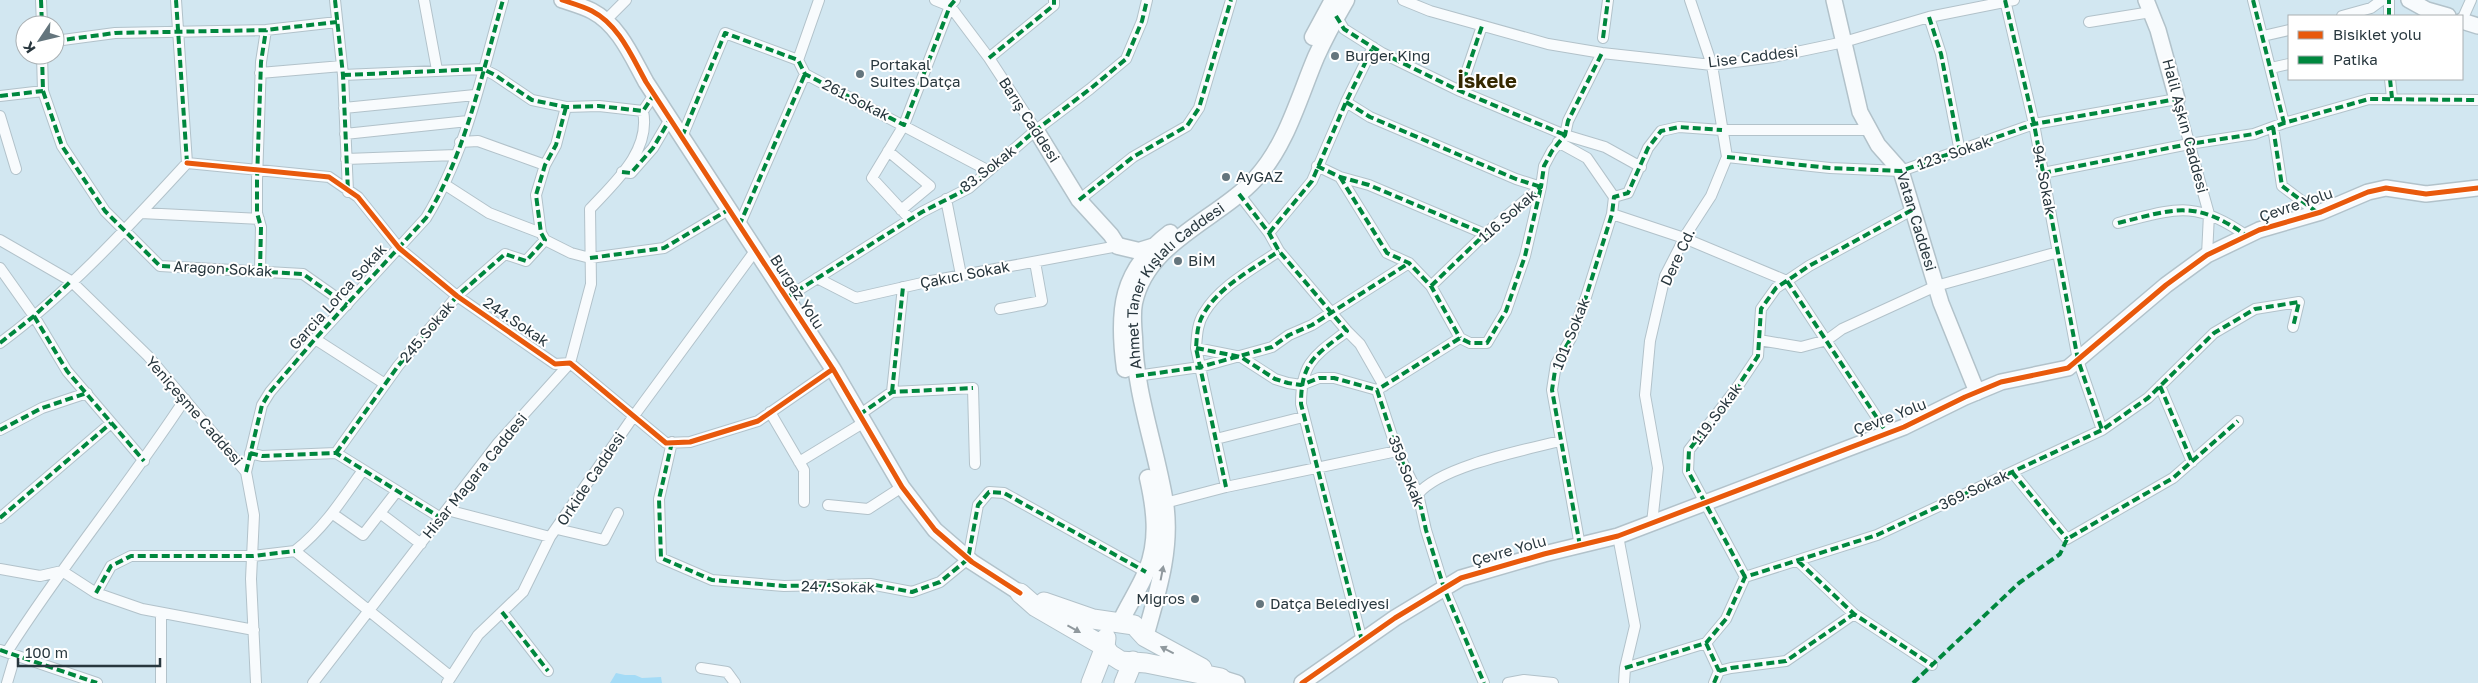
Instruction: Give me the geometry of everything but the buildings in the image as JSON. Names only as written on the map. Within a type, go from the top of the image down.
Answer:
[{"type":"highway","points":[[1020,593],[1093,619],[1134,624],[1145,637],[1229,680]]},
{"type":"highway","points":[[1020,593],[1036,607],[1105,648],[1115,659],[1229,680]]},
{"type":"highway","points":[[1091,683],[1110,630],[1120,623]]},
{"type":"highway","points":[[1124,683],[1133,661],[1142,652],[1145,637]]},
{"type":"main road","points":[[1315,0],[1329,18]]},
{"type":"main road","name":"Ahmet Taner Kışlalı Caddesi","points":[[1145,637],[1163,571],[1166,540],[1165,503],[1136,376],[1133,324],[1134,303],[1151,266],[1174,242],[1239,194],[1255,179],[1272,157],[1320,48],[1332,0]]},
{"type":"main road","name":"Ahmet Taner Kışlalı Caddesi","points":[[1120,623],[1146,572],[1152,555],[1155,520],[1127,386],[1123,355],[1121,317],[1129,279],[1152,247],[1240,179],[1256,162],[1269,142],[1329,18],[1346,0]]},
{"type":"main road","points":[[1118,246],[1139,252],[1152,247]]},
{"type":"main road","points":[[1118,246],[1129,279]]},
{"type":"street","points":[[41,0],[42,15]]},
{"type":"street","points":[[0,343],[34,316],[71,281],[141,213],[187,163],[176,31],[176,0]]},
{"type":"street","points":[[335,0],[342,71],[348,191]]},
{"type":"street","points":[[424,0],[436,70]]},
{"type":"street","name":"Garcia Lorca Sokak","points":[[246,472],[262,405],[270,392],[315,339],[426,218],[444,184],[456,155],[503,0]]},
{"type":"street","name":"Burgaz Yolu","points":[[562,0],[591,10],[606,20],[621,39],[728,210],[833,369],[902,487],[935,530],[968,559],[1020,593]]},
{"type":"street","points":[[606,20],[626,0]]},
{"type":"street","points":[[682,137],[725,33],[798,60],[819,0]]},
{"type":"street","points":[[910,219],[872,178],[904,125],[953,3],[935,0]]},
{"type":"street","points":[[988,58],[1054,5],[1054,0]]},
{"type":"street","name":"83.Sokak","points":[[786,298],[910,219],[969,188],[1036,130],[1126,59],[1142,21],[1147,0]]},
{"type":"street","points":[[1079,200],[1133,157],[1187,126],[1199,108],[1230,0]]},
{"type":"street","name":"Lise Caddesi","points":[[1403,0],[1430,11],[1548,44],[1602,53],[1712,65],[1773,57],[1844,42],[1929,17],[2008,1]]},
{"type":"street","points":[[1603,38],[1608,0]]},
{"type":"street","points":[[1690,0],[1712,65],[1727,157]]},
{"type":"street","name":"Vatan Caddesi","points":[[1834,0],[1860,112],[1878,145],[1901,171],[1936,286],[1978,392]]},
{"type":"street","points":[[2253,0],[2284,122]]},
{"type":"street","points":[[2346,15],[2371,8],[2382,0]]},
{"type":"street","points":[[2388,15],[2389,0]]},
{"type":"street","points":[[2410,0],[2427,10],[2444,15]]},
{"type":"street","points":[[2463,18],[2471,0]]},
{"type":"street","name":"94. Sokak","points":[[2008,1],[2034,124],[2078,360],[2102,430]]},
{"type":"street","name":"Barış Caddesi","points":[[953,3],[1079,200],[1111,235],[1118,246]]},
{"type":"street","points":[[2089,22],[2149,6]]},
{"type":"street","name":"Halil Aşkın Caddesi","points":[[2149,6],[2209,214],[2207,255]]},
{"type":"street","points":[[1929,17],[1940,54],[1960,152]]},
{"type":"street","points":[[1329,18],[1373,47],[1460,91],[1562,138],[1604,147],[1641,167]]},
{"type":"street","points":[[2463,20],[2478,26]]},
{"type":"street","points":[[65,40],[115,33],[266,30],[337,22]]},
{"type":"street","points":[[1460,91],[1482,26]]},
{"type":"street","points":[[260,271],[261,227],[257,170],[260,73],[266,30]]},
{"type":"street","points":[[2263,36],[2288,30]]},
{"type":"street","points":[[1269,233],[1312,181],[1346,102],[1373,47]]},
{"type":"street","name":"116.Sokak","points":[[1431,286],[1485,234],[1542,187],[1544,166],[1562,138],[1568,121],[1602,53]]},
{"type":"street","name":"261.Sokak","points":[[798,60],[804,74],[989,171]]},
{"type":"street","points":[[2271,68],[2288,64]]},
{"type":"street","name":"Aragon Sokak","points":[[42,65],[43,91],[62,146],[105,212],[160,266],[303,274],[347,305]]},
{"type":"street","points":[[260,73],[482,70],[495,75],[532,100],[566,107],[599,106],[643,110],[655,94]]},
{"type":"street","points":[[739,226],[804,74]]},
{"type":"street","points":[[2390,80],[2392,98]]},
{"type":"street","points":[[0,96],[43,91]]},
{"type":"street","points":[[344,108],[475,95]]},
{"type":"street","name":"123. Sokak","points":[[1727,157],[1830,168],[1901,171],[1960,152],[2034,124],[2177,98]]},
{"type":"street","points":[[2043,173],[2189,144],[2254,134],[2284,122],[2369,99],[2478,100]]},
{"type":"street","points":[[1340,177],[1387,253],[1409,263],[1431,286],[1460,338],[1470,343],[1487,343],[1506,311],[1525,256],[1542,187],[1516,179],[1370,117],[1346,102]]},
{"type":"street","points":[[543,236],[536,194],[546,165],[556,145],[566,107]]},
{"type":"street","name":"Hisar Mağara Caddesi","points":[[313,683],[498,443],[570,363],[591,284],[590,209],[639,150],[646,125],[643,110]]},
{"type":"street","points":[[0,116],[16,169]]},
{"type":"street","name":"Hisar Mağara Caddesi","points":[[622,172],[631,173],[653,148],[670,119]]},
{"type":"street","points":[[346,134],[468,120]]},
{"type":"street","points":[[2274,126],[2282,186],[2318,213]]},
{"type":"street","points":[[1562,138],[1587,158],[1614,197],[1628,193],[1648,148],[1662,131],[1679,127],[1722,130],[1869,130]]},
{"type":"street","points":[[460,142],[478,141],[546,165]]},
{"type":"street","points":[[888,151],[930,186],[901,210]]},
{"type":"street","points":[[346,159],[456,155]]},
{"type":"street","name":"Dere Cd.","points":[[1652,523],[1658,468],[1645,395],[1650,341],[1665,276],[1684,238],[1711,196],[1727,157]]},
{"type":"street","name":"244.Sokak","points":[[187,163],[328,177],[358,197],[399,248],[457,296],[556,364],[570,363],[666,443],[672,442]]},
{"type":"street","points":[[1317,166],[1340,177],[1369,184],[1485,234]]},
{"type":"street","points":[[444,184],[489,213],[543,236],[571,254],[590,258],[664,248],[728,210]]},
{"type":"street","name":"Çevre Yolu","points":[[1302,683],[1362,641],[1461,578],[1498,566],[1618,536],[1887,433],[1934,414],[2001,382],[2068,368],[2166,285],[2207,255],[2246,236],[2318,213],[2368,192],[2386,188],[2426,194],[2478,188]]},
{"type":"street","name":"359.Sokak","points":[[1239,194],[1269,233],[1279,252],[1360,344],[1381,388],[1397,451],[1418,494],[1426,530],[1444,588],[1484,683]]},
{"type":"street","name":"101. Sokak","points":[[1580,546],[1552,390],[1556,364],[1572,338],[1612,214],[1614,197]]},
{"type":"street","points":[[946,199],[961,275]]},
{"type":"street","points":[[2118,223],[2175,209],[2209,214],[2226,222],[2246,236]]},
{"type":"street","name":"119.Sokak","points":[[1744,577],[1688,471],[1689,450],[1736,389],[1758,356],[1761,309],[1776,288],[1867,234],[1912,210]]},
{"type":"street","points":[[141,213],[259,219]]},
{"type":"street","points":[[1612,214],[1684,238],[1787,281],[1887,433]]},
{"type":"street","name":"245.Sokak","points":[[336,453],[385,384],[457,296],[505,254],[526,261],[543,236]]},
{"type":"street","name":"Yeniçeşme Caddesi","points":[[0,240],[71,281],[148,356],[246,472],[254,515],[251,579],[256,683]]},
{"type":"street","name":"Çakıcı Sokak","points":[[817,278],[856,298],[961,275],[1118,246]]},
{"type":"street","name":"Orkide Caddesi","points":[[449,680],[478,635],[524,592],[553,533],[633,417],[755,251]]},
{"type":"street","points":[[1226,487],[1196,348],[1198,329],[1204,313],[1232,283],[1279,252]]},
{"type":"street","points":[[1759,340],[1801,347],[1827,340],[1842,330],[1936,286],[2058,252]]},
{"type":"street","points":[[1000,309],[1042,302],[1035,262]]},
{"type":"street","points":[[1136,376],[1200,367],[1272,347],[1289,335],[1312,325],[1409,263]]},
{"type":"street","points":[[0,268],[34,316],[67,371],[144,462]]},
{"type":"street","points":[[892,392],[903,287]]},
{"type":"street","name":"369.Sokak","points":[[1744,577],[1877,535],[2102,430],[2148,398],[2214,334],[2255,309],[2299,302],[2293,327]]},
{"type":"street","points":[[1347,331],[1310,360],[1301,384],[1303,418],[1362,641]]},
{"type":"street","points":[[1196,348],[1241,357],[1276,379],[1301,384],[1319,378],[1334,378],[1381,388],[1460,338]]},
{"type":"street","points":[[315,339],[385,384]]},
{"type":"street","points":[[672,442],[690,442],[739,428],[758,420],[833,369]]},
{"type":"street","points":[[2160,386],[2192,462]]},
{"type":"street","points":[[799,462],[861,419],[892,392],[973,388],[974,464]]},
{"type":"street","points":[[0,430],[42,408],[87,393]]},
{"type":"street","points":[[7,683],[7,653],[62,571],[144,462],[184,399]]},
{"type":"street","points":[[770,412],[804,470],[804,502]]},
{"type":"street","points":[[1216,439],[1303,418]]},
{"type":"street","points":[[0,518],[111,422]]},
{"type":"street","points":[[2012,472],[2067,539],[2173,478],[2238,422]]},
{"type":"street","points":[[1418,494],[1424,486],[1472,464],[1560,441]]},
{"type":"street","name":"247.Sokak","points":[[672,442],[659,499],[661,558],[712,580],[784,586],[870,584],[912,592],[940,582],[968,559]]},
{"type":"street","points":[[1165,503],[1226,487],[1317,470],[1397,451]]},
{"type":"street","points":[[250,453],[262,456],[336,453],[397,491],[444,514],[553,533],[604,540],[618,513]]},
{"type":"street","points":[[96,593],[112,566],[131,556],[252,556],[295,551],[314,536],[333,514],[363,470]]},
{"type":"street","points":[[828,505],[868,509],[902,487]]},
{"type":"street","points":[[333,514],[363,535],[397,491]]},
{"type":"street","points":[[968,559],[978,506],[989,492],[1004,493],[1146,572]]},
{"type":"street","points":[[380,513],[421,544]]},
{"type":"street","points":[[1618,536],[1635,626],[1625,668],[1624,683]]},
{"type":"street","points":[[295,551],[449,680]]},
{"type":"street","points":[[1798,560],[1854,614],[1932,665]]},
{"type":"street","points":[[0,570],[40,576],[62,571],[96,593],[142,609],[254,630]]},
{"type":"street","points":[[1625,668],[1706,643],[1726,618],[1744,577]]},
{"type":"street","points":[[502,612],[548,671]]},
{"type":"street","points":[[161,613],[161,683]]},
{"type":"street","points":[[1719,671],[1786,661],[1854,614]]},
{"type":"street","points":[[1706,643],[1719,671],[1714,683]]},
{"type":"street","points":[[7,653],[97,683]]},
{"type":"street","points":[[701,668],[727,672],[735,683]]},
{"type":"street","points":[[1508,683],[1524,680],[1553,683]]},
{"type":"water","points":[[616,673],[635,675],[642,678],[661,677],[662,683],[610,683]]},
{"type":"marked path","points":[[41,0],[42,15]]},
{"type":"marked path","points":[[176,0],[187,163],[191,164]]},
{"type":"marked path","points":[[335,0],[343,75],[348,192]]},
{"type":"marked path","points":[[246,472],[262,405],[270,392],[315,339],[426,218],[440,193],[452,167],[472,112],[503,0]]},
{"type":"marked path","points":[[682,137],[725,33],[798,60],[805,74],[904,125],[950,6],[955,0]]},
{"type":"marked path","points":[[989,58],[1054,5],[1054,0]]},
{"type":"marked path","points":[[786,298],[922,212],[969,188],[1036,130],[1090,89],[1126,59],[1142,21],[1147,0]]},
{"type":"marked path","points":[[1079,200],[1133,157],[1187,126],[1199,108],[1231,0]]},
{"type":"marked path","points":[[1603,38],[1608,0]]},
{"type":"marked path","points":[[2005,0],[2034,124],[2078,360],[2102,430]]},
{"type":"marked path","points":[[2253,0],[2284,123]]},
{"type":"marked path","points":[[2389,0],[2389,15]]},
{"type":"marked path","points":[[1336,16],[1344,29],[1382,53],[1460,91],[1565,135]]},
{"type":"marked path","points":[[1929,17],[1941,54],[1960,152]]},
{"type":"marked path","points":[[65,40],[115,33],[266,30],[337,22]]},
{"type":"marked path","points":[[1460,91],[1482,26]]},
{"type":"marked path","points":[[260,271],[261,227],[257,213],[257,180],[261,62],[266,30]]},
{"type":"marked path","points":[[1269,233],[1312,181],[1346,102],[1373,47]]},
{"type":"marked path","points":[[1431,286],[1485,234],[1541,187],[1544,166],[1552,151],[1565,135],[1568,121],[1602,53]]},
{"type":"marked path","points":[[42,65],[43,91],[62,146],[105,211],[160,266],[303,274],[347,305]]},
{"type":"marked path","points":[[343,75],[483,69],[532,100],[566,107],[599,106],[643,111],[655,93]]},
{"type":"marked path","points":[[739,226],[805,74]]},
{"type":"marked path","points":[[2390,80],[2392,98]]},
{"type":"marked path","points":[[0,96],[43,91]]},
{"type":"marked path","points":[[1727,157],[1830,168],[1901,171],[2034,124],[2177,99]]},
{"type":"marked path","points":[[2043,173],[2189,144],[2254,134],[2284,123],[2369,99],[2478,100]]},
{"type":"marked path","points":[[1346,102],[1370,117],[1516,179],[1541,187],[1525,256],[1506,311],[1487,343],[1470,343],[1460,338],[1377,390]]},
{"type":"marked path","points":[[336,453],[398,366],[457,296],[505,254],[526,261],[545,240],[541,233],[536,195],[545,165],[556,145],[566,107]]},
{"type":"marked path","points":[[622,172],[631,173],[653,148],[670,119]]},
{"type":"marked path","points":[[1580,546],[1552,390],[1556,364],[1571,338],[1586,297],[1612,214],[1614,197],[1628,193],[1648,148],[1661,131],[1679,127],[1722,130]]},
{"type":"marked path","points":[[2273,127],[2282,186],[2318,213]]},
{"type":"marked path","points":[[1317,166],[1340,177],[1369,185],[1485,234]]},
{"type":"marked path","points":[[1340,177],[1387,253],[1409,263],[1431,286],[1460,338]]},
{"type":"marked path","points":[[1239,194],[1269,233],[1279,251],[1347,331],[1312,360],[1304,378],[1301,404],[1362,641]]},
{"type":"marked path","points":[[590,258],[664,248],[728,210]]},
{"type":"marked path","points":[[1745,577],[1688,471],[1689,450],[1736,389],[1758,356],[1761,309],[1776,288],[1809,266],[1912,210]]},
{"type":"marked path","points":[[2118,223],[2170,211],[2184,210],[2213,216],[2247,236]]},
{"type":"marked path","points":[[1226,487],[1196,348],[1199,326],[1204,313],[1219,294],[1279,251]]},
{"type":"marked path","points":[[1136,376],[1200,367],[1272,347],[1289,335],[1312,325],[1409,263]]},
{"type":"marked path","points":[[0,343],[34,316],[71,281]]},
{"type":"marked path","points":[[1787,281],[1887,433]]},
{"type":"marked path","points":[[892,392],[903,287]]},
{"type":"marked path","points":[[1625,668],[1706,643],[1726,619],[1745,577],[1877,535],[2102,430],[2148,398],[2214,333],[2255,309],[2299,302],[2293,327]]},
{"type":"marked path","points":[[34,316],[67,371],[144,461]]},
{"type":"marked path","points":[[1196,348],[1241,357],[1275,379],[1288,383],[1301,385],[1319,378],[1334,378],[1377,390],[1397,451],[1418,494],[1426,530],[1444,588],[1484,683]]},
{"type":"marked path","points":[[2160,386],[2192,462]]},
{"type":"marked path","points":[[859,415],[892,392],[973,388]]},
{"type":"marked path","points":[[0,430],[42,408],[87,393]]},
{"type":"marked path","points":[[1913,683],[2019,583],[2060,554],[2067,539],[2173,478],[2238,421]]},
{"type":"marked path","points":[[0,518],[111,423]]},
{"type":"marked path","points":[[672,442],[659,499],[661,558],[712,580],[784,586],[870,584],[912,592],[940,582],[968,559],[978,505],[989,492],[1004,493],[1146,572]]},
{"type":"marked path","points":[[250,453],[262,456],[336,453],[441,518]]},
{"type":"marked path","points":[[2012,472],[2067,539]]},
{"type":"marked path","points":[[96,593],[111,566],[131,556],[253,556],[295,551]]},
{"type":"marked path","points":[[1798,561],[1854,614],[1932,665]]},
{"type":"marked path","points":[[502,612],[548,671]]},
{"type":"marked path","points":[[1719,671],[1786,661],[1854,614]]},
{"type":"marked path","points":[[1706,643],[1719,671],[1714,683]]},
{"type":"marked path","points":[[0,650],[97,683]]},
{"type":"cycle path","points":[[562,0],[588,9],[601,17],[610,24],[624,42],[646,82],[833,369],[902,487],[935,530],[972,562],[1020,593]]},
{"type":"cycle path","points":[[187,163],[329,177],[358,197],[399,248],[457,296],[555,364],[570,363],[666,443],[690,442],[758,421],[833,369]]},
{"type":"cycle path","points":[[1302,683],[1395,618],[1461,578],[1544,554],[1618,536],[1904,427],[1965,397],[2001,382],[2068,368],[2166,285],[2207,255],[2259,230],[2321,212],[2368,192],[2386,188],[2426,194],[2478,188]]},
{"type":"place","name":"Burger King","points":[[1335,56]]},
{"type":"place","name":"Portakal Suites Datça","points":[[860,74]]},
{"type":"place","name":"AyGAZ","points":[[1226,177]]},
{"type":"place","name":"BİM","points":[[1178,261]]},
{"type":"place","name":"Migros","points":[[1195,599]]},
{"type":"place","name":"Datça Belediyesi","points":[[1260,604]]},
{"type":"district","name":"İskele","points":[[1487,81]]}]
